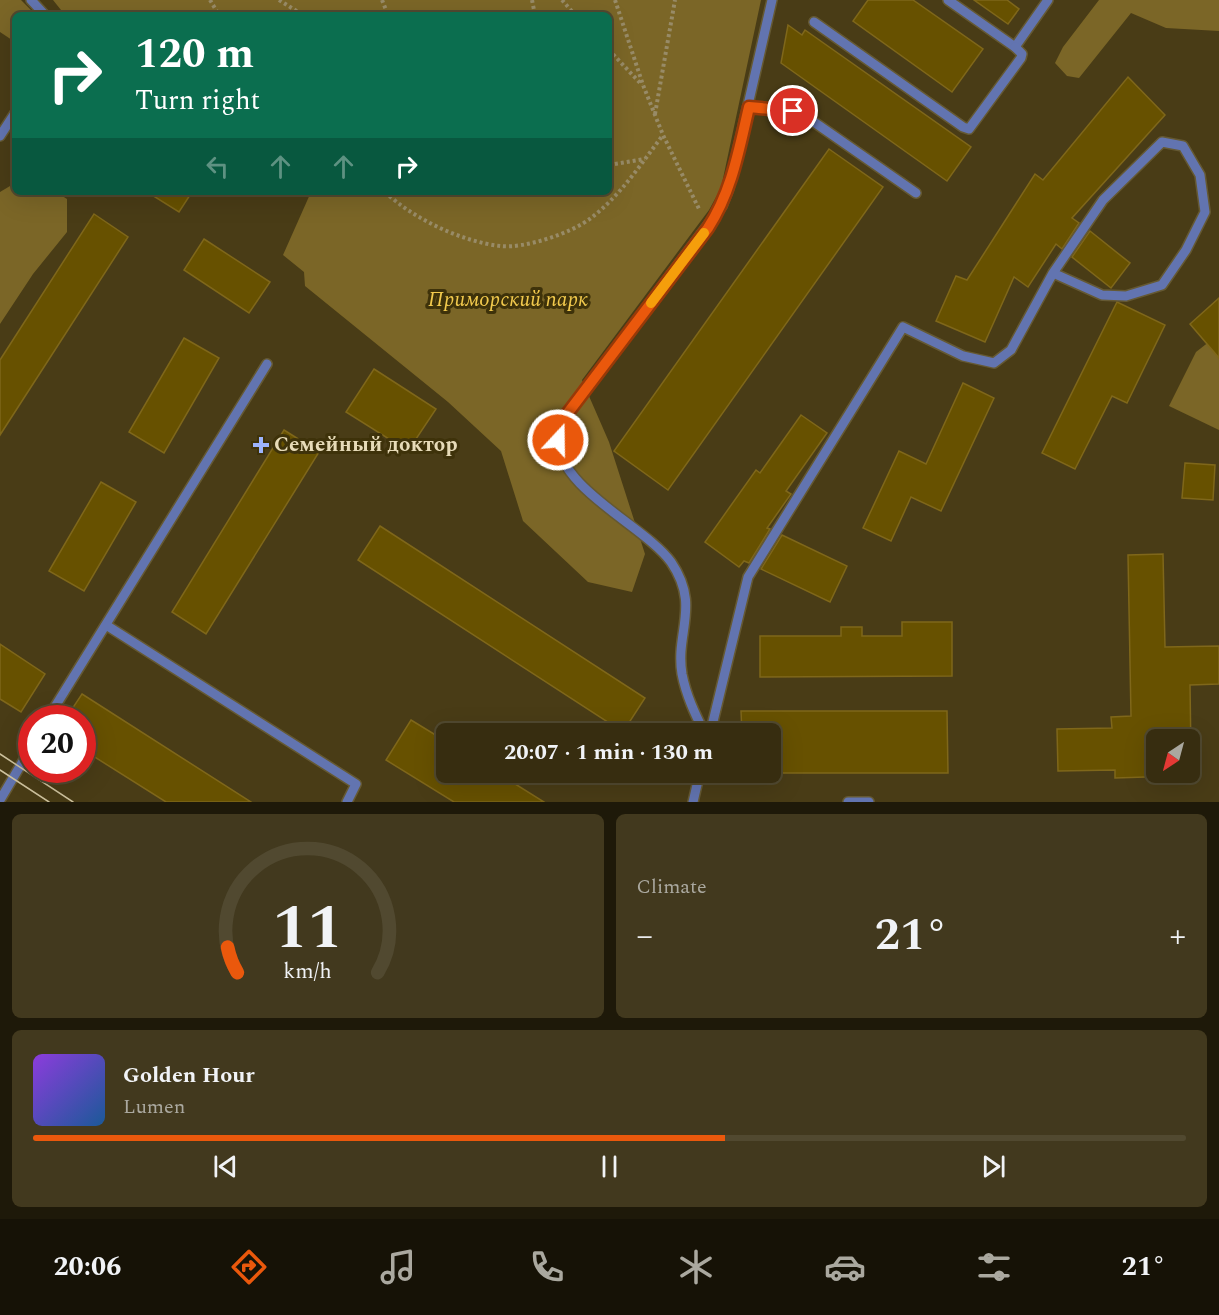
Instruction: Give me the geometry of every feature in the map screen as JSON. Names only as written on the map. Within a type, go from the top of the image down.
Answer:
[{"type":"lane","points":[[31,0],[42,12]]},
{"type":"lane","points":[[700,723],[691,705],[681,672],[686,599],[681,579],[669,560],[582,486],[566,466],[558,440],[564,418],[708,228],[729,188],[772,0]]},
{"type":"lane","points":[[814,22],[963,128],[969,129],[973,127],[1022,54],[948,0]]},
{"type":"lane","points":[[1015,47],[1048,0]]},
{"type":"lane","points":[[749,107],[801,112],[916,193]]},
{"type":"lane","points":[[0,136],[12,118]]},
{"type":"lane","points":[[713,723],[748,577],[903,327],[963,356],[994,363],[1011,350],[1053,273],[1103,200],[1162,142],[1183,146],[1200,175],[1205,212],[1186,250],[1162,285],[1126,296],[1102,295],[1053,273]]},
{"type":"lane","points":[[56,705],[267,364]]},
{"type":"lane","points":[[106,625],[356,783],[347,802]]},
{"type":"lane","points":[[0,800],[18,770]]},
{"type":"lane","points":[[693,802],[697,783]]},
{"type":"lane","points":[[848,802],[869,802]]},
{"type":"path","points":[[279,0],[298,12]]},
{"type":"path","points":[[562,0],[572,12]]},
{"type":"path","points":[[615,0],[643,85],[663,135],[708,228]]},
{"type":"path","points":[[655,115],[675,0]]},
{"type":"path","points":[[612,53],[643,85]]},
{"type":"path","points":[[388,195],[443,228],[464,237],[502,246],[545,240],[590,219],[627,183],[663,135]]},
{"type":"path","points":[[612,165],[646,159]]},
{"type":"green space","points":[[0,0],[21,0],[33,12],[12,12],[12,40],[0,32]]},
{"type":"green space","name":"Приморский парк","points":[[53,0],[761,0],[721,188],[709,210],[582,380],[609,442],[645,554],[632,592],[588,582],[523,521],[501,451],[448,402],[305,286],[304,272],[283,255],[310,195],[612,195],[612,12],[63,12]]},
{"type":"green space","points":[[1099,0],[1219,0],[1219,31],[1166,28],[1131,13],[1079,78],[1067,76],[1055,63],[1063,47]]},
{"type":"green space","points":[[12,185],[12,195],[61,195],[67,199],[67,232],[33,274],[0,324],[0,192]]},
{"type":"green space","points":[[1219,334],[1219,430],[1169,406],[1196,352]]},
{"type":"building","points":[[868,0],[913,0],[983,49],[952,92],[853,21]]},
{"type":"building","points":[[974,0],[1007,0],[1019,9],[1008,24]]},
{"type":"building","points":[[788,25],[802,35],[805,30],[971,147],[947,181],[781,63]]},
{"type":"building","points":[[1128,77],[1165,115],[1072,218],[1079,223],[1062,249],[1056,244],[1028,287],[1014,277],[985,342],[936,321],[956,276],[967,280],[1035,174],[1043,180]]},
{"type":"building","points":[[829,149],[883,187],[668,490],[614,451]]},
{"type":"building","points":[[152,195],[190,195],[179,212]]},
{"type":"building","points":[[94,214],[128,237],[0,435],[0,360]]},
{"type":"building","points":[[1090,231],[1130,263],[1111,288],[1072,257]]},
{"type":"building","points":[[204,239],[270,282],[249,313],[184,270]]},
{"type":"building","points":[[1219,298],[1219,358],[1190,324]]},
{"type":"building","points":[[1117,302],[1165,325],[1127,403],[1112,396],[1075,469],[1042,453]]},
{"type":"building","points":[[184,338],[219,358],[164,453],[129,432]]},
{"type":"building","points":[[374,369],[436,409],[408,451],[346,412]]},
{"type":"building","points":[[963,383],[994,398],[941,511],[911,497],[891,541],[863,528],[899,451],[926,464]]},
{"type":"building","points":[[801,415],[827,433],[786,491],[791,494],[767,528],[770,529],[749,563],[744,561],[739,567],[705,542],[756,470],[760,473]]},
{"type":"building","points":[[284,430],[319,452],[206,634],[172,612]]},
{"type":"building","points":[[1185,463],[1215,465],[1213,500],[1182,498]]},
{"type":"building","points":[[101,482],[136,502],[84,591],[49,571]]},
{"type":"building","points":[[380,526],[645,698],[629,723],[609,723],[358,560]]},
{"type":"building","points":[[782,535],[847,566],[830,602],[761,569]]},
{"type":"building","points":[[1163,554],[1165,647],[1219,646],[1219,684],[1190,685],[1191,729],[1146,729],[1146,777],[1115,778],[1115,770],[1058,771],[1057,729],[1112,728],[1111,717],[1131,716],[1128,555]]},
{"type":"building","points":[[902,622],[952,622],[952,676],[760,677],[760,636],[841,636],[841,627],[862,627],[862,636],[902,636]]},
{"type":"building","points":[[0,644],[45,674],[25,705],[18,705],[18,710],[0,699]]},
{"type":"building","points":[[82,694],[251,802],[166,802],[96,758],[96,705],[75,705]]},
{"type":"building","points":[[741,711],[947,711],[948,773],[781,773],[781,723],[742,723]]},
{"type":"building","points":[[411,720],[436,735],[436,783],[514,783],[544,802],[454,802],[386,760]]},
{"type":"tram line","points":[[0,754],[73,802]]},
{"type":"tram line","points":[[0,770],[49,802]]},
{"type":"slow traffic","points":[[651,303],[704,233]]},
{"type":"place","name":"Семейный доктор","points":[[261,445]]},
{"type":"route","points":[[558,440],[564,418],[708,228],[722,206],[729,188],[749,107],[793,111]]}]
